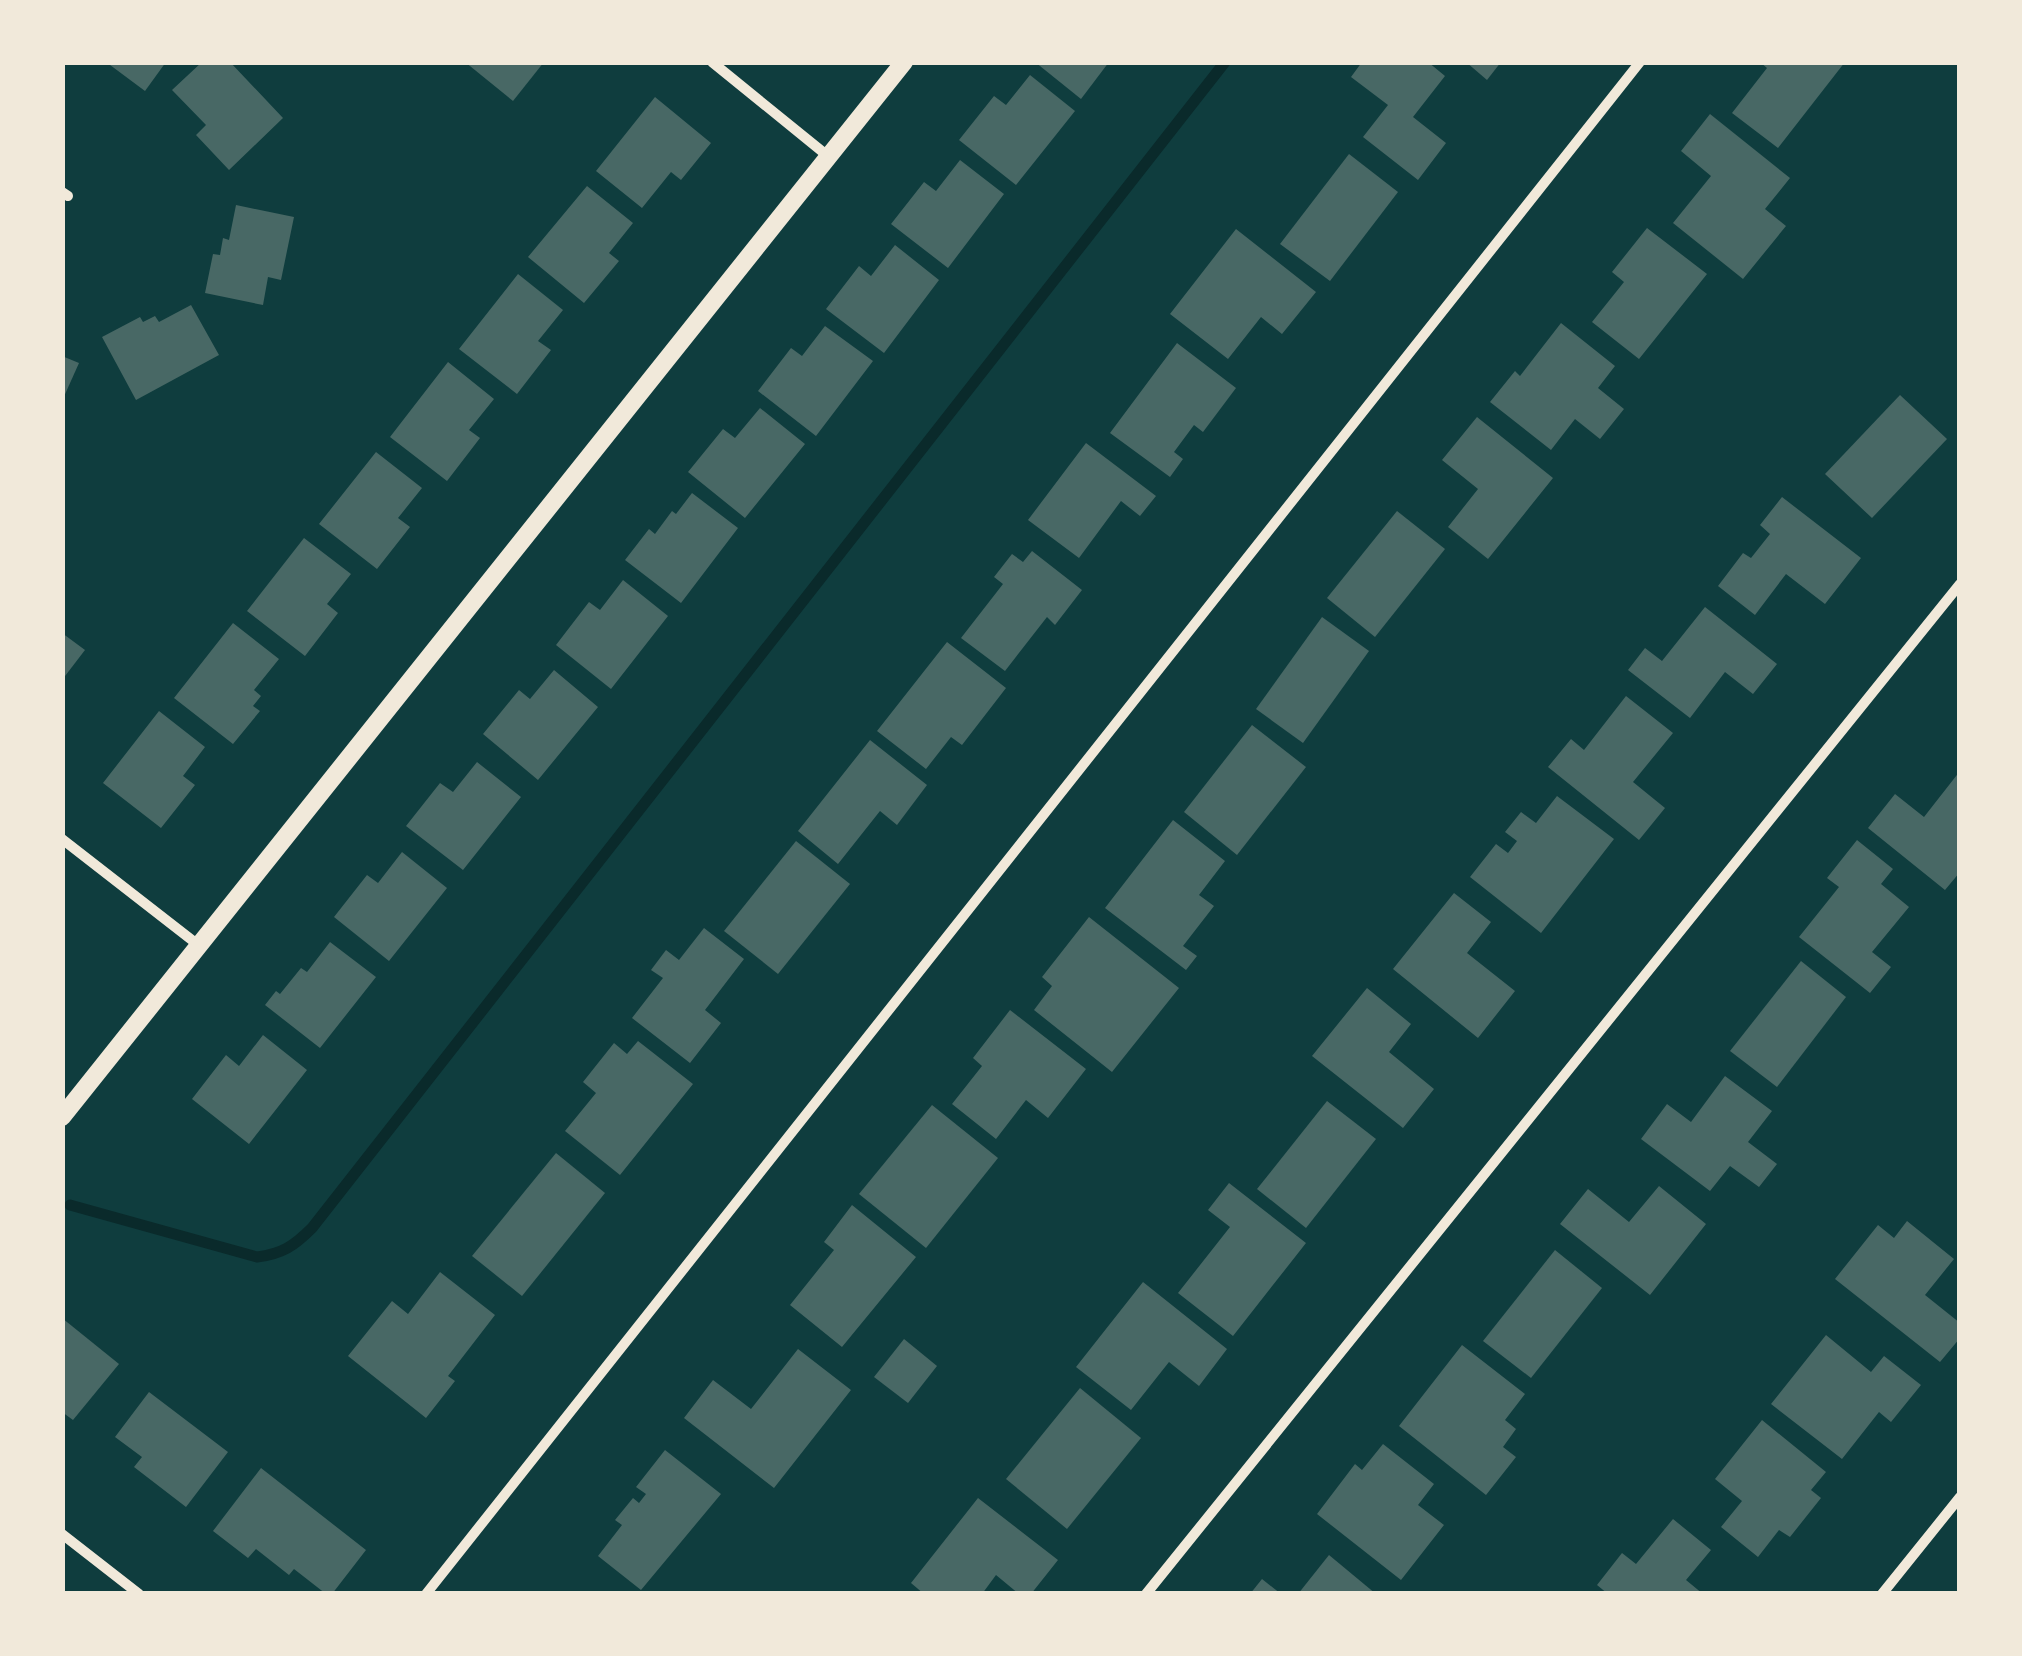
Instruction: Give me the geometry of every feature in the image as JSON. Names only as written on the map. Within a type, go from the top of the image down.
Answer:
[{"type":"street","points":[[712,62],[829,156]]},
{"type":"street","points":[[62,1117],[904,62]]},
{"type":"street","points":[[426,1594],[1640,62]]},
{"type":"street","points":[[1146,1594],[1960,584]]},
{"type":"street","points":[[62,839],[197,944]]},
{"type":"street","points":[[1882,1594],[1960,1497]]},
{"type":"street","points":[[62,1534],[139,1594]]},
{"type":"building","points":[[106,62],[166,62],[145,91]]},
{"type":"building","points":[[202,62],[230,62],[283,118],[229,170],[196,135],[206,125],[172,90]]},
{"type":"building","points":[[465,62],[544,62],[513,101]]},
{"type":"building","points":[[1035,62],[1109,62],[1081,99]]},
{"type":"building","points":[[1362,62],[1428,62],[1445,76],[1413,117],[1446,143],[1418,180],[1363,137],[1388,105],[1351,77]]},
{"type":"building","points":[[1466,62],[1501,62],[1487,80]]},
{"type":"building","points":[[1760,62],[1845,62],[1778,148],[1732,113],[1767,68]]},
{"type":"building","points":[[1030,75],[1075,111],[1016,185],[959,140],[994,96],[1006,105]]},
{"type":"building","points":[[655,97],[711,143],[681,180],[671,172],[642,208],[596,171]]},
{"type":"building","points":[[1710,114],[1790,178],[1765,209],[1786,226],[1743,279],[1673,223],[1711,176],[1681,151]]},
{"type":"building","points":[[1349,154],[1398,192],[1330,281],[1280,244]]},
{"type":"building","points":[[960,160],[1004,194],[948,268],[891,224],[924,182],[936,191]]},
{"type":"building","points":[[587,186],[633,223],[609,253],[619,261],[584,303],[528,257]]},
{"type":"building","points":[[236,205],[294,217],[281,280],[268,277],[263,305],[205,293],[213,254],[220,255],[223,238],[229,240]]},
{"type":"building","points":[[1647,228],[1707,274],[1639,359],[1592,322],[1624,282],[1612,272]]},
{"type":"building","points":[[1236,229],[1316,292],[1282,334],[1261,317],[1228,359],[1170,314]]},
{"type":"building","points":[[895,245],[939,280],[884,353],[826,309],[859,266],[871,276]]},
{"type":"building","points":[[518,274],[563,310],[538,341],[551,350],[517,394],[459,349]]},
{"type":"building","points":[[191,305],[219,355],[136,400],[102,337],[140,317],[143,322],[155,316],[159,322]]},
{"type":"building","points":[[1561,323],[1615,366],[1598,388],[1624,409],[1600,439],[1575,419],[1551,450],[1490,402],[1515,371],[1520,376]]},
{"type":"building","points":[[825,326],[873,361],[816,436],[758,391],[791,348],[802,356]]},
{"type":"building","points":[[1177,343],[1236,388],[1203,432],[1194,425],[1174,452],[1183,459],[1170,477],[1110,433]]},
{"type":"building","points":[[62,356],[79,363],[62,401]]},
{"type":"building","points":[[448,362],[494,399],[469,430],[480,438],[447,481],[390,437]]},
{"type":"building","points":[[1900,395],[1947,439],[1872,518],[1825,474]]},
{"type":"building","points":[[760,408],[805,444],[745,518],[688,472],[723,429],[735,438]]},
{"type":"building","points":[[1477,417],[1553,478],[1488,559],[1448,527],[1478,489],[1442,460]]},
{"type":"building","points":[[1086,443],[1156,496],[1140,516],[1121,501],[1079,558],[1028,520]]},
{"type":"building","points":[[376,452],[422,488],[398,518],[410,527],[377,569],[319,524]]},
{"type":"building","points":[[692,493],[738,528],[681,603],[625,560],[649,529],[655,534]]},
{"type":"building","points":[[1782,497],[1861,558],[1825,604],[1786,574],[1755,615],[1718,586],[1743,553],[1751,558],[1770,534],[1760,525]]},
{"type":"building","points":[[1397,511],[1445,549],[1375,637],[1327,598]]},
{"type":"building","points":[[304,538],[351,574],[327,604],[338,613],[305,656],[247,611]]},
{"type":"building","points":[[1032,551],[1082,590],[1055,625],[1047,617],[1005,671],[961,638],[1003,584],[994,577],[1012,554],[1023,562]]},
{"type":"building","points":[[623,580],[668,616],[611,689],[556,645],[589,602],[600,610]]},
{"type":"building","points":[[1705,607],[1777,664],[1753,694],[1725,672],[1690,718],[1628,670],[1645,648],[1662,661]]},
{"type":"building","points":[[1322,617],[1369,651],[1303,743],[1256,709]]},
{"type":"building","points":[[233,623],[279,659],[254,690],[261,696],[253,706],[260,711],[233,744],[174,698]]},
{"type":"building","points":[[62,633],[85,650],[62,680]]},
{"type":"building","points":[[947,642],[1006,688],[962,745],[951,737],[926,769],[877,731]]},
{"type":"building","points":[[554,670],[598,707],[538,780],[483,734],[519,690],[530,699]]},
{"type":"building","points":[[1626,696],[1673,733],[1633,782],[1665,808],[1639,840],[1548,767],[1571,739],[1584,750]]},
{"type":"building","points":[[159,711],[205,747],[183,776],[195,785],[161,828],[103,783]]},
{"type":"building","points":[[1252,725],[1306,767],[1237,855],[1184,812]]},
{"type":"building","points":[[870,740],[927,785],[897,825],[880,811],[838,864],[798,831]]},
{"type":"building","points":[[477,762],[521,797],[463,870],[406,826],[440,783],[453,792]]},
{"type":"building","points":[[1960,771],[1960,872],[1945,890],[1868,828],[1895,794],[1924,817]]},
{"type":"building","points":[[1557,796],[1614,839],[1541,933],[1470,877],[1496,844],[1508,853],[1517,841],[1505,832],[1521,812],[1536,823]]},
{"type":"building","points":[[1173,820],[1225,861],[1199,895],[1214,906],[1183,946],[1197,956],[1186,970],[1105,908]]},
{"type":"building","points":[[1857,840],[1893,869],[1881,884],[1909,907],[1872,952],[1891,967],[1870,993],[1799,937],[1839,887],[1827,878]]},
{"type":"building","points":[[796,841],[850,884],[778,974],[724,931]]},
{"type":"building","points":[[402,852],[447,888],[389,961],[334,917],[367,875],[378,883]]},
{"type":"building","points":[[1454,893],[1491,922],[1467,953],[1515,991],[1478,1038],[1393,969]]},
{"type":"building","points":[[1089,917],[1179,988],[1112,1072],[1034,1010],[1052,986],[1042,977]]},
{"type":"building","points":[[704,928],[744,959],[705,1010],[721,1023],[690,1063],[632,1018],[663,978],[651,970],[666,950],[679,960]]},
{"type":"building","points":[[330,942],[376,977],[320,1048],[265,1005],[276,991],[280,994],[301,968],[307,972]]},
{"type":"building","points":[[1801,961],[1846,997],[1777,1087],[1730,1051]]},
{"type":"building","points":[[1367,988],[1411,1024],[1389,1052],[1434,1089],[1403,1128],[1312,1056]]},
{"type":"building","points":[[1010,1010],[1086,1069],[1048,1118],[1026,1100],[996,1139],[952,1104],[982,1066],[973,1058]]},
{"type":"building","points":[[263,1035],[307,1070],[249,1144],[192,1099],[226,1055],[239,1066]]},
{"type":"building","points":[[638,1041],[693,1084],[620,1175],[565,1131],[596,1093],[583,1082],[614,1043],[627,1054]]},
{"type":"building","points":[[1725,1076],[1772,1111],[1748,1142],[1777,1164],[1759,1187],[1730,1166],[1710,1191],[1641,1139],[1667,1104],[1691,1122]]},
{"type":"building","points":[[1327,1101],[1376,1139],[1306,1228],[1257,1189]]},
{"type":"building","points":[[932,1105],[998,1158],[926,1248],[859,1194]]},
{"type":"building","points":[[556,1153],[605,1193],[522,1296],[472,1256]]},
{"type":"building","points":[[1229,1183],[1306,1243],[1233,1336],[1178,1293],[1230,1227],[1208,1210]]},
{"type":"building","points":[[1659,1186],[1706,1224],[1650,1295],[1560,1224],[1588,1189],[1629,1222]]},
{"type":"building","points":[[852,1205],[916,1257],[842,1347],[790,1305],[834,1250],[824,1242]]},
{"type":"building","points":[[1907,1221],[1954,1259],[1925,1295],[1960,1323],[1960,1338],[1940,1362],[1835,1279],[1878,1225],[1894,1238]]},
{"type":"building","points":[[1555,1250],[1602,1288],[1531,1378],[1483,1341]]},
{"type":"building","points":[[440,1272],[495,1315],[448,1376],[455,1381],[426,1418],[348,1356],[392,1301],[408,1314]]},
{"type":"building","points":[[1143,1282],[1227,1349],[1199,1386],[1169,1362],[1131,1410],[1076,1367]]},
{"type":"building","points":[[62,1318],[119,1364],[73,1420],[62,1412]]},
{"type":"building","points":[[1826,1335],[1871,1372],[1884,1356],[1921,1385],[1891,1422],[1879,1412],[1842,1459],[1771,1404]]},
{"type":"building","points":[[904,1339],[937,1366],[908,1403],[874,1377]]},
{"type":"building","points":[[1462,1345],[1525,1394],[1505,1420],[1516,1429],[1503,1447],[1516,1457],[1486,1495],[1399,1426]]},
{"type":"building","points":[[798,1349],[851,1390],[774,1488],[684,1418],[713,1380],[751,1409]]},
{"type":"building","points":[[1080,1388],[1141,1438],[1067,1529],[1006,1479]]},
{"type":"building","points":[[149,1392],[228,1452],[186,1507],[134,1467],[142,1457],[115,1437]]},
{"type":"building","points":[[1762,1420],[1826,1472],[1811,1490],[1821,1498],[1790,1537],[1779,1530],[1758,1557],[1721,1527],[1742,1501],[1715,1479]]},
{"type":"building","points":[[1383,1444],[1434,1484],[1418,1505],[1444,1525],[1401,1580],[1317,1514],[1355,1464],[1362,1470]]},
{"type":"building","points":[[665,1450],[721,1494],[641,1590],[598,1556],[622,1525],[615,1520],[633,1498],[639,1503],[646,1494],[636,1487]]},
{"type":"building","points":[[261,1468],[366,1550],[332,1594],[326,1594],[294,1569],[289,1575],[256,1549],[248,1558],[213,1531]]},
{"type":"building","points":[[978,1498],[1058,1560],[1031,1594],[1019,1594],[996,1575],[982,1594],[924,1594],[911,1583]]},
{"type":"building","points":[[1673,1519],[1711,1550],[1686,1580],[1703,1594],[1608,1594],[1597,1585],[1622,1553],[1636,1564]]},
{"type":"building","points":[[1329,1555],[1376,1594],[1298,1594]]},
{"type":"building","points":[[1262,1579],[1281,1594],[1250,1594]]},
{"type":"waterway","points":[[70,1205],[257,1257],[287,1248],[312,1228],[1225,62]]}]
